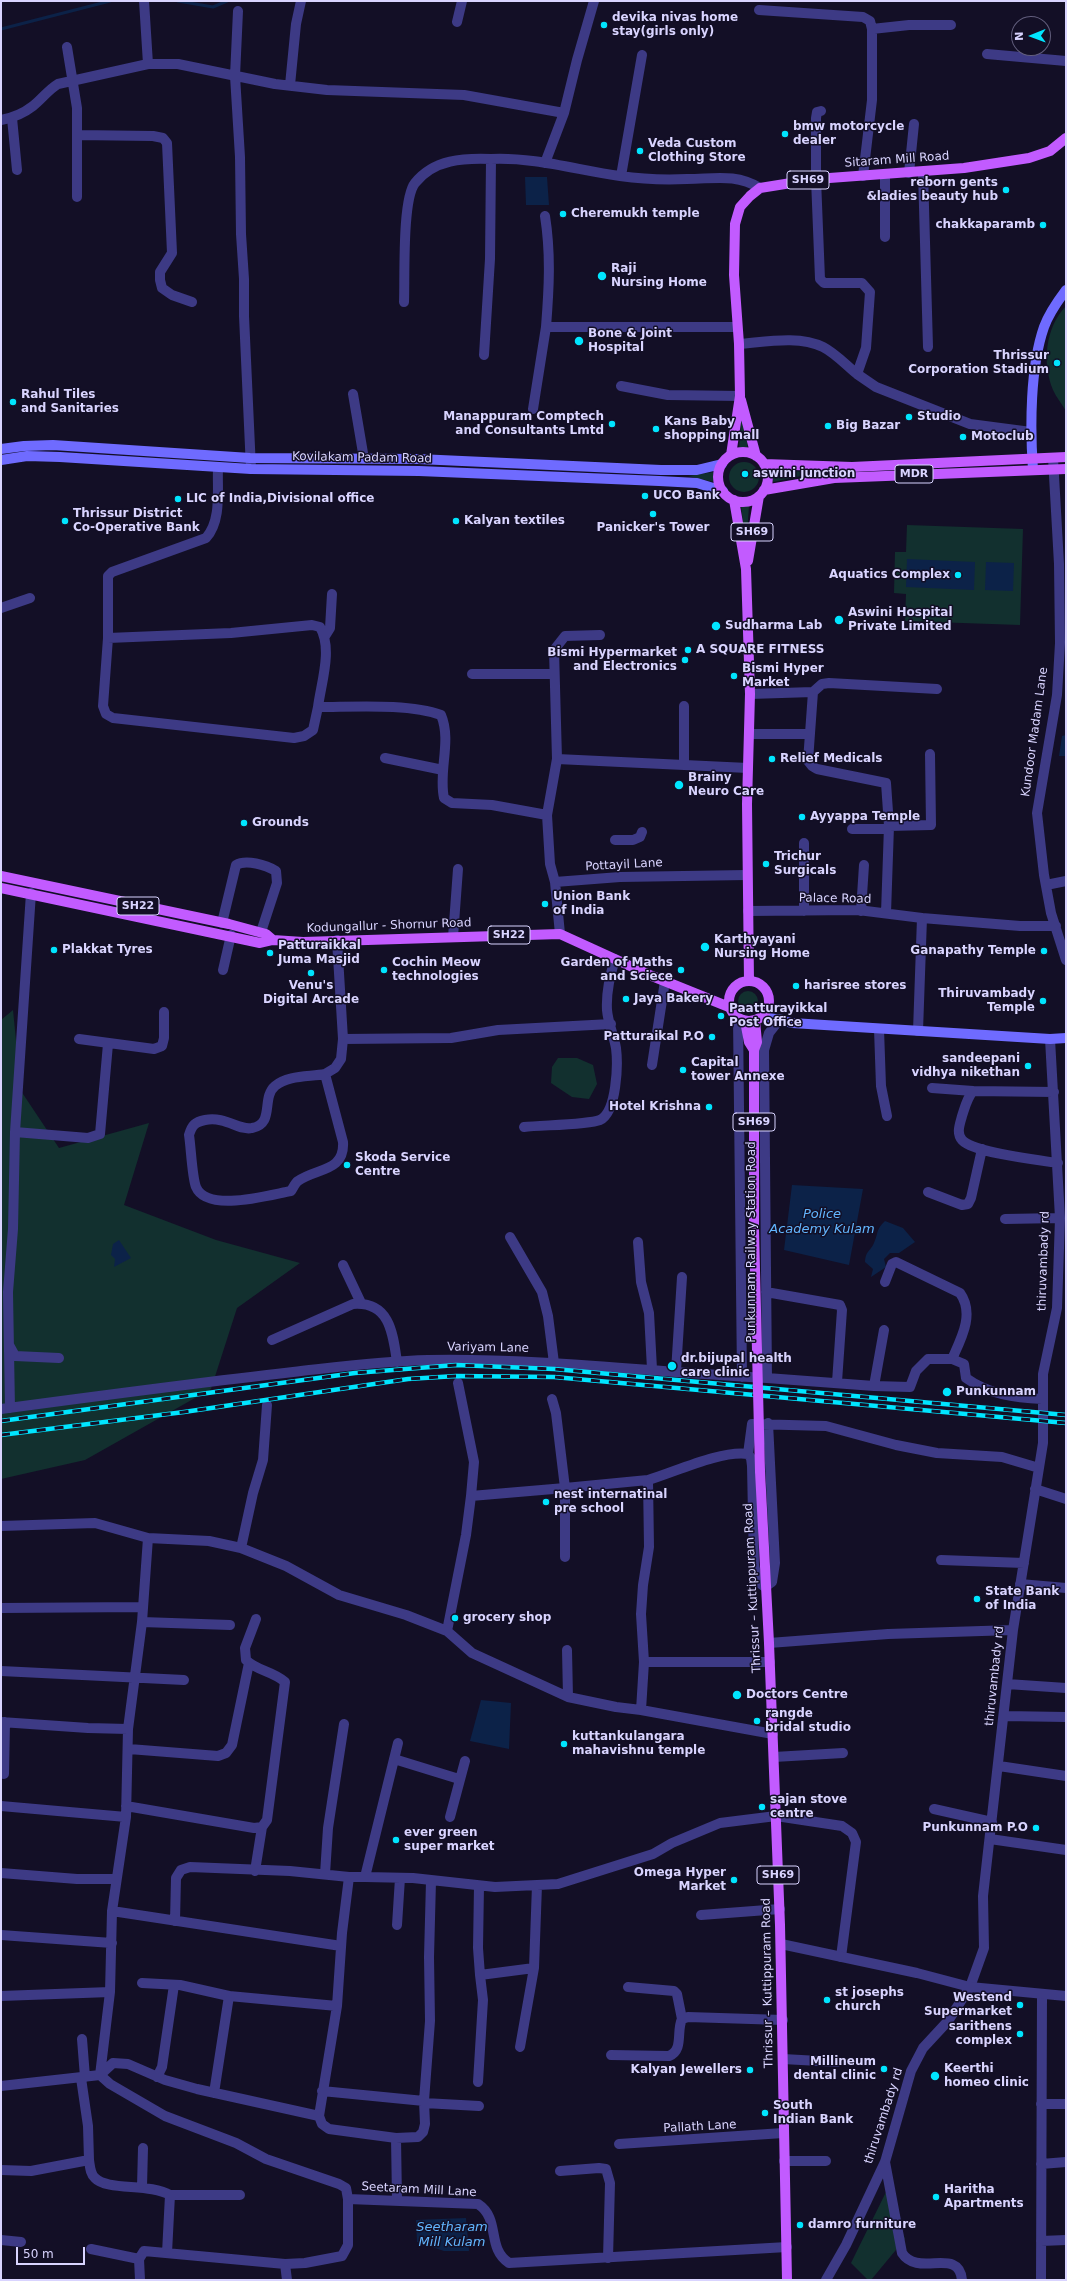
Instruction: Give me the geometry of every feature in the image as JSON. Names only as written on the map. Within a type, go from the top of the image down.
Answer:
[{"type":"main road","name":"Sitaram Mill Road","points":[[760,188],[816,179],[964,168],[1029,158],[1050,151],[1066,138]]},
{"type":"main road","points":[[731,455],[740,396],[739,344],[734,275],[736,224],[740,207],[760,188]]},
{"type":"main road","points":[[1033,470],[1031,432],[1036,356],[1044,326],[1055,305],[1066,290]]},
{"type":"main road","points":[[740,396],[756,456]]},
{"type":"main road","name":"Kovilakam Padam Road","points":[[1,449],[24,446],[53,445],[250,458],[485,461],[697,470],[722,464]]},
{"type":"main road","points":[[761,493],[747,501],[734,500],[723,491],[718,478],[722,464],[731,455],[743,452],[756,456],[764,464]]},
{"type":"main road","name":"Kovilakam Padam Road","points":[[1,460],[27,456],[60,457],[252,469],[420,471],[659,481],[697,483],[723,491]]},
{"type":"main road","name":"MDR","points":[[764,464],[861,466],[1066,457]]},
{"type":"main road","points":[[961,462],[961,472]]},
{"type":"main road","name":"SH69","points":[[746,569],[761,493],[768,477],[764,464]]},
{"type":"main road","points":[[861,466],[862,477]]},
{"type":"main road","name":"MDR","points":[[761,493],[821,479],[1066,468]]},
{"type":"main road","name":"SH69","points":[[734,500],[746,569],[750,694],[748,768],[749,981],[758,984],[767,995],[768,1004],[750,1019]]},
{"type":"main road","name":"SH22","points":[[1,876],[261,932],[273,940]]},
{"type":"main road","name":"SH22","points":[[1,888],[31,893],[260,942],[273,940]]},
{"type":"main road","name":"Kodungallur - Shornur Road","points":[[273,940],[303,942],[560,934],[665,981],[729,1007]]},
{"type":"main road","points":[[749,981],[735,986],[731,992],[729,1007],[750,1019],[780,1019],[792,1023],[879,1029],[1050,1039],[1066,1038]]},
{"type":"main road","name":"Thrissur – Kuttippuram Road","points":[[750,1019],[757,1042],[754,1050],[754,1230],[760,1471],[770,1662],[780,1909],[783,2020],[783,2133],[787,2280]]},
{"type":"street","points":[[144,1],[148,64]]},
{"type":"street","points":[[290,85],[296,24],[301,1]]},
{"type":"street","points":[[457,22],[462,1]]},
{"type":"street","points":[[545,163],[564,113],[576,60],[594,1]]},
{"type":"street","points":[[759,10],[863,17],[870,21],[872,29],[872,100],[863,176]]},
{"type":"street","points":[[238,11],[235,76],[240,157],[250,458],[252,469]]},
{"type":"street","points":[[872,29],[909,25],[951,25]]},
{"type":"street","points":[[67,47],[74,81],[77,108],[77,197]]},
{"type":"street","points":[[987,54],[1066,60]]},
{"type":"street","points":[[621,176],[642,55]]},
{"type":"street","points":[[1,120],[12,118],[32,107],[50,88],[58,84],[148,64],[178,64],[235,76],[327,90],[464,95],[564,113]]},
{"type":"street","points":[[821,111],[817,112],[816,118],[816,179],[820,279],[824,283],[862,283],[870,292],[866,348],[856,374]]},
{"type":"street","points":[[12,118],[17,170]]},
{"type":"street","points":[[910,173],[914,124]]},
{"type":"street","points":[[76,135],[153,136],[162,138],[167,143],[172,253],[160,272],[160,280],[162,288],[172,295],[192,302]]},
{"type":"street","points":[[404,302],[408,202],[414,183],[428,172],[447,161],[466,158],[514,158],[621,176],[686,180],[732,178],[747,180],[760,188]]},
{"type":"street","points":[[484,355],[490,259],[491,159]]},
{"type":"street","points":[[923,172],[928,347]]},
{"type":"street","points":[[885,175],[885,237]]},
{"type":"street","points":[[533,409],[546,327],[550,278],[550,248],[545,216]]},
{"type":"street","points":[[546,327],[737,327]]},
{"type":"street","points":[[739,344],[790,341],[813,342],[824,347],[856,374],[876,387],[970,424],[1031,432]]},
{"type":"street","points":[[621,386],[668,395],[740,396]]},
{"type":"street","points":[[353,394],[364,459]]},
{"type":"street","name":"Kundoor Madam Lane","points":[[1053,458],[1062,564],[1060,644],[1061,690],[1037,813],[1051,914],[1066,960]]},
{"type":"street","points":[[108,638],[231,633],[312,625],[320,627],[325,636],[326,649],[313,730],[304,736],[294,738],[113,718],[106,714],[103,706],[108,638],[108,576],[112,572],[206,538],[213,530],[216,519],[218,467]]},
{"type":"street","points":[[325,636],[330,628],[332,594]]},
{"type":"street","points":[[1,608],[30,598]]},
{"type":"street","points":[[560,934],[554,882],[550,864],[547,815],[556,759],[554,650],[565,636],[600,635]]},
{"type":"street","points":[[472,674],[554,674]]},
{"type":"street","points":[[750,694],[813,692],[822,684],[829,683],[937,689]]},
{"type":"street","points":[[813,692],[808,761],[812,766],[818,769],[886,782],[889,827],[886,914]]},
{"type":"street","points":[[318,706],[407,709],[432,712],[441,715],[446,726],[442,787],[444,798],[452,803],[492,805],[547,815]]},
{"type":"street","points":[[684,706],[684,765]]},
{"type":"street","points":[[749,734],[810,734]]},
{"type":"street","points":[[852,829],[931,825],[930,754]]},
{"type":"street","points":[[385,758],[443,770]]},
{"type":"street","points":[[556,759],[748,768]]},
{"type":"street","points":[[614,840],[633,840],[640,837],[642,832]]},
{"type":"street","points":[[804,843],[804,911]]},
{"type":"street","points":[[222,923],[236,866],[242,862],[269,867],[276,871],[277,883],[261,932]]},
{"type":"street","points":[[861,911],[864,865]]},
{"type":"street","points":[[453,938],[458,869]]},
{"type":"street","name":"Pottayil Lane","points":[[554,882],[620,877],[748,875]]},
{"type":"street","points":[[1046,884],[1066,881]]},
{"type":"street","points":[[5,1408],[9,1345],[8,1292],[13,1229],[15,1132],[31,893]]},
{"type":"street","name":"Palace Road","points":[[748,911],[861,911],[922,918],[1020,926],[1056,926]]},
{"type":"street","points":[[918,1031],[922,918]]},
{"type":"street","points":[[222,970],[231,936]]},
{"type":"street","points":[[326,1074],[343,1142],[344,1152],[340,1159],[333,1165],[297,1181],[291,1191],[219,1201],[207,1199],[196,1187],[189,1135],[191,1127],[196,1121],[215,1118],[250,1129],[260,1126],[266,1119],[269,1099],[274,1087],[282,1081],[293,1078],[326,1074],[335,1068],[341,1059],[343,1039],[337,940]]},
{"type":"street","points":[[524,1127],[600,1120],[607,1114],[613,1099],[618,1065],[607,1010],[610,976],[615,959]]},
{"type":"street","points":[[652,1065],[665,981]]},
{"type":"street","points":[[79,1039],[154,1049],[162,1046],[164,1038],[164,1012]]},
{"type":"street","points":[[742,1377],[739,1085],[750,1019]]},
{"type":"street","name":"Punkunnam Railway Station Road","points":[[767,1378],[764,1050],[769,1033],[780,1019]]},
{"type":"street","points":[[343,1039],[451,1038],[498,1030],[611,1024]]},
{"type":"street","points":[[879,1029],[881,1086],[887,1116]]},
{"type":"street","name":"thiruvambady rd","points":[[826,2280],[846,2245],[884,2162],[911,2071],[923,2048],[948,2021],[970,1986],[984,1948],[983,1896],[999,1766],[1013,1630],[1039,1468],[1044,1420],[1042,1399],[1043,1374],[1062,1310],[1062,1223],[1058,1163],[1062,1149],[1054,1092],[1050,1039]]},
{"type":"street","points":[[15,1132],[88,1138],[100,1134],[108,1044]]},
{"type":"street","points":[[932,1088],[973,1091],[1054,1092]]},
{"type":"street","points":[[973,1091],[969,1096],[959,1126],[959,1135],[963,1141],[982,1150],[1058,1163]]},
{"type":"street","points":[[928,1192],[962,1205],[968,1204],[971,1198],[982,1150]]},
{"type":"street","points":[[740,1202],[765,1201]]},
{"type":"street","points":[[1005,1219],[1062,1223]]},
{"type":"street","points":[[510,1237],[542,1292],[548,1316],[554,1363]]},
{"type":"street","points":[[638,1242],[641,1282],[649,1313],[652,1370]]},
{"type":"street","points":[[885,1282],[892,1264],[896,1262],[960,1293],[966,1302],[965,1329],[952,1359]]},
{"type":"street","points":[[343,1264],[361,1304]]},
{"type":"street","points":[[676,1372],[682,1277]]},
{"type":"street","points":[[766,1292],[840,1305],[842,1310],[837,1382]]},
{"type":"street","points":[[272,1340],[353,1304],[361,1304],[375,1308],[392,1329],[397,1362]]},
{"type":"street","points":[[874,1386],[884,1330]]},
{"type":"street","points":[[9,1345],[15,1356],[59,1358]]},
{"type":"street","points":[[767,1378],[837,1382],[874,1386],[910,1387],[916,1371],[928,1359],[952,1359],[964,1364],[966,1378],[975,1384],[1017,1398],[1042,1399]]},
{"type":"street","name":"Variyam Lane","points":[[5,1408],[233,1378],[397,1362],[476,1360],[554,1363],[767,1378]]},
{"type":"street","points":[[447,1631],[466,1535],[474,1462],[458,1383]]},
{"type":"street","points":[[552,1399],[556,1413],[564,1488],[565,1557]]},
{"type":"street","points":[[241,1548],[253,1493],[263,1460],[267,1405]]},
{"type":"street","points":[[768,1423],[775,1563],[772,1582],[765,1587],[758,1582],[754,1565],[752,1466],[751,1458],[748,1454],[752,1424],[768,1423],[826,1426],[896,1445],[937,1452],[1002,1457],[1039,1468]]},
{"type":"street","points":[[471,1496],[648,1480],[719,1456],[740,1453],[748,1454]]},
{"type":"street","points":[[641,1710],[644,1662],[641,1614],[643,1585],[649,1547],[648,1480]]},
{"type":"street","points":[[1035,1489],[1066,1499]]},
{"type":"street","points":[[1,1526],[95,1522],[148,1538],[209,1541],[241,1548],[286,1566],[340,1595],[406,1615],[447,1631],[472,1653],[568,1697],[616,1707],[641,1710],[773,1734]]},
{"type":"street","points":[[100,2075],[110,1992],[112,1911],[126,1817],[129,1749],[128,1729],[142,1622],[148,1538]]},
{"type":"street","points":[[942,1560],[1024,1563]]},
{"type":"street","points":[[1020,1584],[1066,1588]]},
{"type":"street","points":[[1,1608],[143,1607]]},
{"type":"street","points":[[256,1619],[246,1648],[246,1660],[252,1666],[277,1675],[285,1682],[267,1820],[262,1827],[256,1871]]},
{"type":"street","points":[[142,1622],[230,1625]]},
{"type":"street","points":[[769,1643],[888,1634],[1013,1630]]},
{"type":"street","points":[[567,1650],[568,1697]]},
{"type":"street","points":[[644,1662],[770,1662]]},
{"type":"street","points":[[129,1749],[218,1756],[226,1753],[232,1745],[249,1663]]},
{"type":"street","points":[[1,1671],[184,1680]]},
{"type":"street","points":[[1007,1684],[1066,1688]]},
{"type":"street","points":[[1004,1716],[1066,1717]]},
{"type":"street","points":[[4,1774],[3,1722],[128,1729]]},
{"type":"street","points":[[325,1874],[328,1828],[344,1724]]},
{"type":"street","points":[[365,1877],[398,1743]]},
{"type":"street","points":[[774,1757],[843,1753]]},
{"type":"street","points":[[394,1759],[459,1779]]},
{"type":"street","points":[[450,1817],[465,1761]]},
{"type":"street","points":[[999,1766],[1066,1776]]},
{"type":"street","points":[[1,1806],[126,1817]]},
{"type":"street","points":[[126,1806],[246,1827],[262,1827]]},
{"type":"street","points":[[934,1809],[992,1822]]},
{"type":"street","points":[[175,1921],[176,1878],[181,1870],[190,1867],[325,1874],[349,1877],[400,1878],[478,1886],[518,1887],[576,1880],[646,1856],[720,1823],[776,1816],[842,1826],[852,1833],[856,1842],[847,1926],[841,1957]]},
{"type":"street","points":[[990,1839],[1066,1850]]},
{"type":"street","points":[[1,1873],[77,1879],[116,1879]]},
{"type":"street","points":[[349,1877],[341,1946],[337,2006],[319,2116],[322,2124],[329,2129],[396,2138],[418,2137],[423,2132],[431,2002],[428,1957],[431,1881]]},
{"type":"street","points":[[397,1925],[400,1878]]},
{"type":"street","points":[[520,2047],[534,1968],[537,1885]]},
{"type":"street","points":[[478,1886],[478,1948],[483,2000],[478,2082]]},
{"type":"street","points":[[701,1915],[780,1909]]},
{"type":"street","points":[[112,1911],[341,1946]]},
{"type":"street","points":[[1,1935],[112,1943]]},
{"type":"street","points":[[781,1944],[970,1986],[1042,1995],[1066,1996]]},
{"type":"street","points":[[480,1975],[534,1968]]},
{"type":"street","points":[[142,1983],[174,1985],[207,1990],[229,1996],[337,2006]]},
{"type":"street","points":[[157,2077],[162,2067],[174,1985]]},
{"type":"street","points":[[612,2055],[670,2056],[675,2054],[678,2048],[680,2024],[682,2019],[677,1994],[674,1991],[628,1987]]},
{"type":"street","points":[[1,1996],[110,1992]]},
{"type":"street","points":[[1041,2280],[1042,1995]]},
{"type":"street","points":[[214,2094],[229,1996]]},
{"type":"street","points":[[682,2019],[688,2017],[783,2020]]},
{"type":"street","points":[[82,2040],[83,2078],[88,2126],[89,2160],[92,2174],[101,2182],[162,2190],[170,2195],[240,2195]]},
{"type":"street","points":[[783,2059],[837,2062]]},
{"type":"street","points":[[1,2086],[83,2078],[100,2075],[113,2063],[128,2064],[157,2077],[214,2094],[319,2116]]},
{"type":"street","points":[[100,2075],[110,2084],[165,2116],[236,2143],[266,2158],[339,2184],[346,2188],[348,2199]]},
{"type":"street","points":[[322,2091],[424,2102],[479,2106]]},
{"type":"street","points":[[1041,2104],[1066,2104]]},
{"type":"street","name":"Pallath Lane","points":[[618,2144],[783,2133]]},
{"type":"street","points":[[396,2138],[397,2200]]},
{"type":"street","points":[[142,2187],[143,2148]]},
{"type":"street","points":[[1,2170],[31,2171],[89,2160]]},
{"type":"street","points":[[784,2161],[826,2161]]},
{"type":"street","points":[[884,2162],[902,2253],[906,2260],[915,2264],[949,2263],[958,2267],[962,2280]]},
{"type":"street","points":[[1041,2164],[1066,2162]]},
{"type":"street","points":[[560,2171],[599,2168],[606,2169],[610,2183],[608,2258]]},
{"type":"street","points":[[167,2253],[170,2195]]},
{"type":"street","name":"Seetaram Mill Lane","points":[[139,2259],[144,2251],[285,2264],[305,2263],[342,2256],[348,2245],[348,2199],[478,2204],[490,2215],[497,2251],[502,2258],[509,2263],[787,2247]]},
{"type":"street","points":[[1,2240],[21,2242]]},
{"type":"street","points":[[1041,2241],[1066,2240]]},
{"type":"street","points":[[91,2249],[139,2259],[140,2280]]},
{"type":"street","points":[[285,2264],[287,2280]]},
{"type":"green space","name":"Thrissur Corporation Stadium","points":[[1066,306],[1066,411],[1053,390],[1047,369],[1047,357],[1050,335],[1059,315]]},
{"type":"green space","points":[[742,408],[748,449],[739,449]]},
{"type":"green space","points":[[744,462],[755,466],[759,477],[755,488],[744,492],[733,488],[729,477],[733,466]]},
{"type":"green space","points":[[773,469],[815,473],[773,482]]},
{"type":"green space","points":[[714,472],[714,482],[688,476]]},
{"type":"green space","points":[[741,506],[749,506],[746,547]]},
{"type":"green space","name":"Aquatics Complex","points":[[907,525],[1023,529],[1020,625],[905,621],[906,594],[894,593],[895,552],[906,552]]},
{"type":"green space","points":[[748,991],[755,994],[758,1001],[755,1008],[748,1011],[741,1008],[738,1001],[741,994]]},
{"type":"green space","points":[[13,1010],[21,1091],[59,1148],[149,1123],[124,1205],[216,1240],[300,1263],[237,1308],[211,1389],[85,1460],[1,1479],[1,1020]]},
{"type":"green space","points":[[558,1058],[577,1058],[593,1065],[597,1084],[589,1099],[572,1097],[551,1083],[552,1067]]},
{"type":"green space","points":[[887,2190],[905,2239],[871,2280],[868,2280],[851,2263]]},
{"type":"water","points":[[525,177],[547,177],[549,205],[526,205]]},
{"type":"water","points":[[907,559],[975,562],[974,590],[906,587]]},
{"type":"water","points":[[986,562],[1014,563],[1013,591],[985,590]]},
{"type":"water","points":[[1066,735],[1066,756],[1059,756],[1062,736]]},
{"type":"water","name":"Police Academy Kulam","points":[[792,1185],[863,1189],[849,1265],[784,1250]]},
{"type":"water","points":[[885,1221],[903,1228],[915,1242],[899,1253],[890,1253],[884,1259],[886,1267],[871,1277],[873,1269],[865,1262],[867,1253],[873,1246],[878,1229]]},
{"type":"water","points":[[119,1240],[131,1258],[114,1267],[115,1259],[111,1255],[113,1244]]},
{"type":"water","points":[[481,1700],[511,1703],[509,1749],[470,1741]]},
{"type":"water","name":"Seetharam Mill Kulam","points":[[466,2218],[469,2251],[444,2251],[417,2242],[416,2220]]},
{"type":"waterway","points":[[1,29],[110,1]]},
{"type":"waterway","points":[[178,1],[213,7],[227,1]]},
{"type":"railway","points":[[1,1421],[355,1373],[456,1365],[554,1369],[1066,1415]]},
{"type":"railway","points":[[1,1435],[184,1412],[408,1379],[456,1376],[554,1377],[1066,1423]]},
{"type":"place","name":"devika nivas home stay(girls only)","points":[[604,25]]},
{"type":"place","name":"bmw motorcycle dealer","points":[[785,134]]},
{"type":"place","name":"Veda Custom Clothing Store","points":[[640,151]]},
{"type":"place","name":"reborn gents &ladies beauty hub","points":[[1006,190]]},
{"type":"place","name":"Cheremukh temple","points":[[563,214]]},
{"type":"place","name":"chakkaparamb","points":[[1043,225]]},
{"type":"place","name":"Raji Nursing Home","points":[[602,276]]},
{"type":"place","name":"Bone & Joint Hospital","points":[[579,341]]},
{"type":"place","name":"Thrissur Corporation Stadium","points":[[1057,363]]},
{"type":"place","name":"Rahul Tiles and Sanitaries","points":[[13,402]]},
{"type":"place","name":"Studio","points":[[909,417]]},
{"type":"place","name":"Manappuram Comptech and Consultants Lmtd","points":[[612,424]]},
{"type":"place","name":"Big Bazar","points":[[828,426]]},
{"type":"place","name":"Kans Baby shopping mall","points":[[656,429]]},
{"type":"place","name":"Motoclub","points":[[963,437]]},
{"type":"place","name":"aswini junction","points":[[745,474]]},
{"type":"place","name":"UCO Bank","points":[[645,496]]},
{"type":"place","name":"LIC of India,Divisional office","points":[[178,499]]},
{"type":"place","name":"Panicker's Tower","points":[[653,514]]},
{"type":"place","name":"Thrissur District Co-Operative Bank","points":[[65,521]]},
{"type":"place","name":"Kalyan textiles","points":[[456,521]]},
{"type":"place","name":"Aquatics Complex","points":[[958,575]]},
{"type":"place","name":"Aswini Hospital Private Limited","points":[[839,620]]},
{"type":"place","name":"Sudharma Lab","points":[[716,626]]},
{"type":"place","name":"A SQUARE FITNESS","points":[[688,650]]},
{"type":"place","name":"Bismi Hypermarket and Electronics","points":[[685,660]]},
{"type":"place","name":"Bismi Hyper Market","points":[[734,676]]},
{"type":"place","name":"Relief Medicals","points":[[772,759]]},
{"type":"place","name":"Brainy Neuro Care","points":[[679,785]]},
{"type":"place","name":"Ayyappa Temple","points":[[802,817]]},
{"type":"place","name":"Grounds","points":[[244,823]]},
{"type":"place","name":"Trichur Surgicals","points":[[766,864]]},
{"type":"place","name":"Union Bank of India","points":[[545,904]]},
{"type":"place","name":"Karthyayani Nursing Home","points":[[705,947]]},
{"type":"place","name":"Plakkat Tyres","points":[[54,950]]},
{"type":"place","name":"Ganapathy Temple","points":[[1044,951]]},
{"type":"place","name":"Patturaikkal Juma Masjid","points":[[270,953]]},
{"type":"place","name":"Cochin Meow technologies","points":[[384,970]]},
{"type":"place","name":"Garden of Maths and Sciece","points":[[681,970]]},
{"type":"place","name":"Venu's Digital Arcade","points":[[311,973]]},
{"type":"place","name":"harisree stores","points":[[796,986]]},
{"type":"place","name":"Jaya Bakery","points":[[626,999]]},
{"type":"place","name":"Thiruvambady Temple","points":[[1043,1001]]},
{"type":"place","name":"Paatturayikkal Post Office","points":[[721,1016]]},
{"type":"place","name":"Patturaikal P.O","points":[[712,1037]]},
{"type":"place","name":"sandeepani vidhya nikethan","points":[[1028,1066]]},
{"type":"place","name":"Capital tower Annexe","points":[[683,1070]]},
{"type":"place","name":"Hotel Krishna","points":[[709,1107]]},
{"type":"place","name":"Skoda Service Centre","points":[[347,1165]]},
{"type":"place","name":"dr.bijupal health care clinic","points":[[672,1366]]},
{"type":"place","name":"Punkunnam","points":[[947,1392]]},
{"type":"place","name":"nest internatinal pre school","points":[[546,1502]]},
{"type":"place","name":"State Bank of India","points":[[977,1599]]},
{"type":"place","name":"grocery shop","points":[[455,1618]]},
{"type":"place","name":"Doctors Centre","points":[[737,1695]]},
{"type":"place","name":"rangde bridal studio","points":[[757,1721]]},
{"type":"place","name":"kuttankulangara mahavishnu temple","points":[[564,1744]]},
{"type":"place","name":"sajan stove centre","points":[[762,1807]]},
{"type":"place","name":"Punkunnam P.O","points":[[1036,1828]]},
{"type":"place","name":"ever green super market","points":[[396,1840]]},
{"type":"place","name":"Omega Hyper Market","points":[[734,1880]]},
{"type":"place","name":"st josephs church","points":[[827,2000]]},
{"type":"place","name":"Westend Supermarket","points":[[1020,2005]]},
{"type":"place","name":"sarithens complex","points":[[1020,2034]]},
{"type":"place","name":"Millineum dental clinic","points":[[884,2069]]},
{"type":"place","name":"Kalyan Jewellers","points":[[750,2070]]},
{"type":"place","name":"Keerthi homeo clinic","points":[[935,2076]]},
{"type":"place","name":"South Indian Bank","points":[[765,2113]]},
{"type":"place","name":"Haritha Apartments","points":[[936,2197]]},
{"type":"place","name":"damro furniture","points":[[800,2225]]}]
